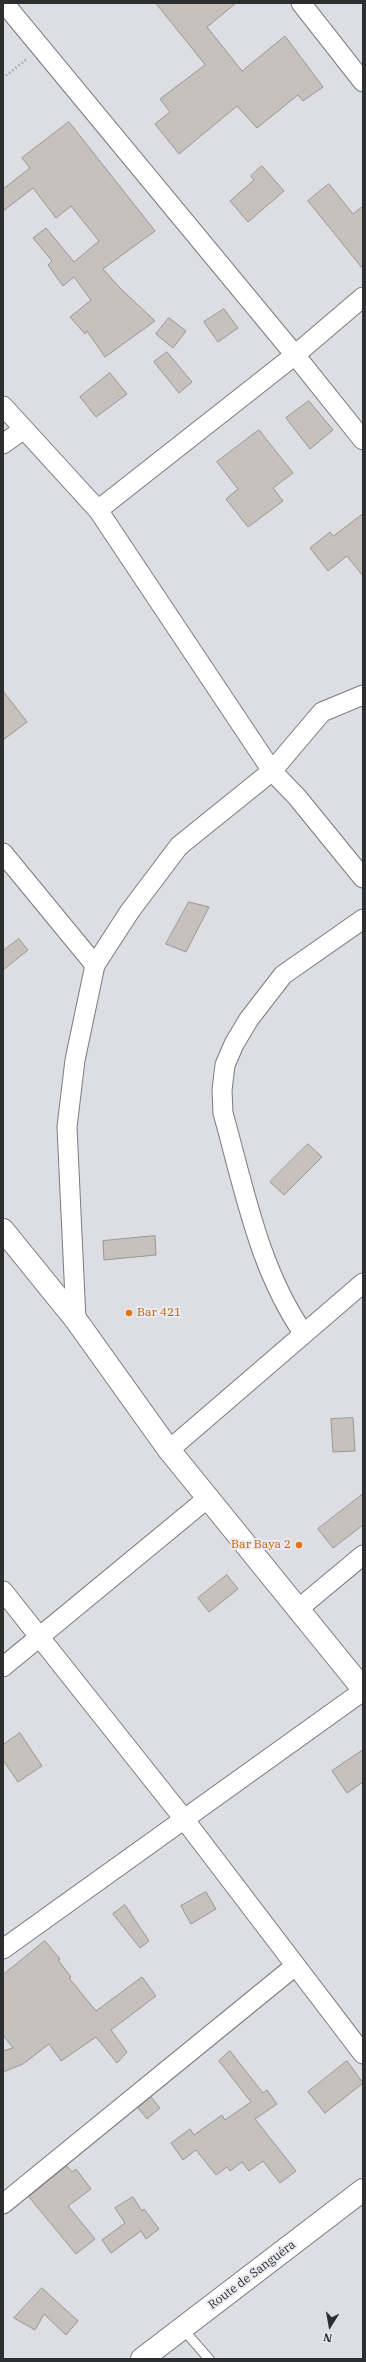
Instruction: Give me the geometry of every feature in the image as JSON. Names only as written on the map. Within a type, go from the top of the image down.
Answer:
[{"type":"street","points":[[4,3],[40,49],[296,355],[363,440]]},
{"type":"street","points":[[301,3],[363,82]]},
{"type":"street","points":[[98,510],[296,355],[363,297]]},
{"type":"street","points":[[3,406],[98,510],[272,771],[297,797],[363,878]]},
{"type":"street","points":[[3,444],[24,429]]},
{"type":"street","points":[[76,1320],[67,1127],[75,1060],[95,965],[130,911],[179,846],[272,771],[322,712],[363,695]]},
{"type":"street","points":[[3,853],[95,965]]},
{"type":"street","points":[[304,1334],[278,1291],[263,1251],[223,1113],[222,1090],[225,1065],[234,1044],[249,1019],[283,975],[363,919]]},
{"type":"street","points":[[3,1230],[76,1320],[169,1450],[209,1497],[297,1610],[363,1690],[3,1949]]},
{"type":"street","points":[[169,1450],[363,1283]]},
{"type":"street","points":[[3,1667],[209,1497]]},
{"type":"street","points":[[297,1610],[363,1555]]},
{"type":"street","points":[[3,1591],[184,1819],[363,2054]]},
{"type":"street","points":[[3,2204],[295,1966]]},
{"type":"street","name":"Route de Sanguéra","points":[[142,2359],[363,2190]]},
{"type":"lane","points":[[182,2328],[208,2359]]},
{"type":"path","points":[[3,78],[40,49]]},
{"type":"building","points":[[156,3],[236,3],[207,27],[242,71],[285,36],[323,87],[303,101],[298,95],[257,128],[237,106],[179,154],[155,124],[170,112],[160,99],[205,65]]},
{"type":"building","points":[[69,122],[155,231],[103,269],[120,288],[155,321],[105,357],[87,331],[85,334],[70,317],[91,300],[74,277],[63,286],[48,265],[52,261],[33,238],[46,228],[74,262],[99,241],[71,206],[56,218],[33,188],[3,211],[3,189],[30,168],[22,158]]},
{"type":"building","points":[[262,166],[284,191],[248,222],[230,201],[254,180],[251,176]]},
{"type":"building","points":[[329,184],[353,214],[363,206],[363,269],[308,201]]},
{"type":"building","points":[[224,309],[238,328],[218,342],[204,322]]},
{"type":"building","points":[[169,318],[186,331],[173,348],[156,334]]},
{"type":"building","points":[[167,352],[192,382],[179,393],[154,362]]},
{"type":"building","points":[[110,373],[127,394],[96,417],[80,397]]},
{"type":"building","points":[[309,401],[333,430],[310,449],[286,418]]},
{"type":"building","points":[[259,430],[293,473],[273,488],[283,501],[248,527],[226,499],[238,489],[217,462]]},
{"type":"building","points":[[363,514],[363,576],[347,556],[328,571],[310,548],[330,532],[333,536]]},
{"type":"building","points":[[3,691],[27,722],[3,740]]},
{"type":"building","points":[[189,902],[209,907],[186,952],[166,944]]},
{"type":"building","points":[[19,939],[28,950],[3,970],[3,951]]},
{"type":"building","points":[[308,1144],[322,1157],[284,1195],[270,1182]]},
{"type":"building","points":[[155,1236],[156,1255],[104,1260],[103,1241]]},
{"type":"building","points":[[353,1418],[355,1451],[333,1452],[331,1419]]},
{"type":"building","points":[[363,1494],[363,1525],[333,1548],[318,1529]]},
{"type":"building","points":[[227,1575],[238,1589],[209,1612],[198,1598]]},
{"type":"building","points":[[20,1733],[42,1766],[18,1782],[3,1760],[3,1745]]},
{"type":"building","points":[[363,1750],[363,1782],[347,1793],[332,1771]]},
{"type":"building","points":[[206,1892],[216,1909],[191,1924],[181,1906]]},
{"type":"building","points":[[125,1905],[149,1941],[140,1948],[113,1914]]},
{"type":"building","points":[[45,1941],[60,1959],[58,1960],[71,1977],[69,1978],[96,2011],[142,1977],[156,1996],[111,2030],[127,2052],[117,2063],[96,2037],[61,2061],[49,2044],[23,2064],[3,2072],[3,2051],[13,2048],[3,2035],[3,1975]]},
{"type":"building","points":[[230,2051],[263,2093],[267,2090],[277,2104],[255,2119],[296,2171],[280,2183],[263,2161],[249,2171],[242,2162],[230,2171],[227,2167],[216,2175],[196,2150],[183,2160],[171,2143],[190,2129],[194,2135],[222,2115],[225,2120],[251,2102],[219,2061]]},
{"type":"building","points":[[347,2061],[363,2083],[325,2113],[308,2092]]},
{"type":"building","points":[[151,2097],[160,2108],[147,2119],[138,2108]]},
{"type":"building","points":[[67,2166],[72,2172],[76,2169],[91,2189],[68,2206],[95,2239],[76,2254],[29,2197]]},
{"type":"building","points":[[133,2197],[142,2211],[144,2209],[159,2229],[146,2239],[141,2231],[111,2253],[102,2240],[125,2223],[115,2208]]},
{"type":"building","points":[[42,2288],[78,2321],[66,2335],[44,2314],[35,2330],[14,2318]]},
{"type":"place","name":"Bar 421","points":[[129,1313]]},
{"type":"place","name":"Bar Baya 2","points":[[299,1545]]}]
